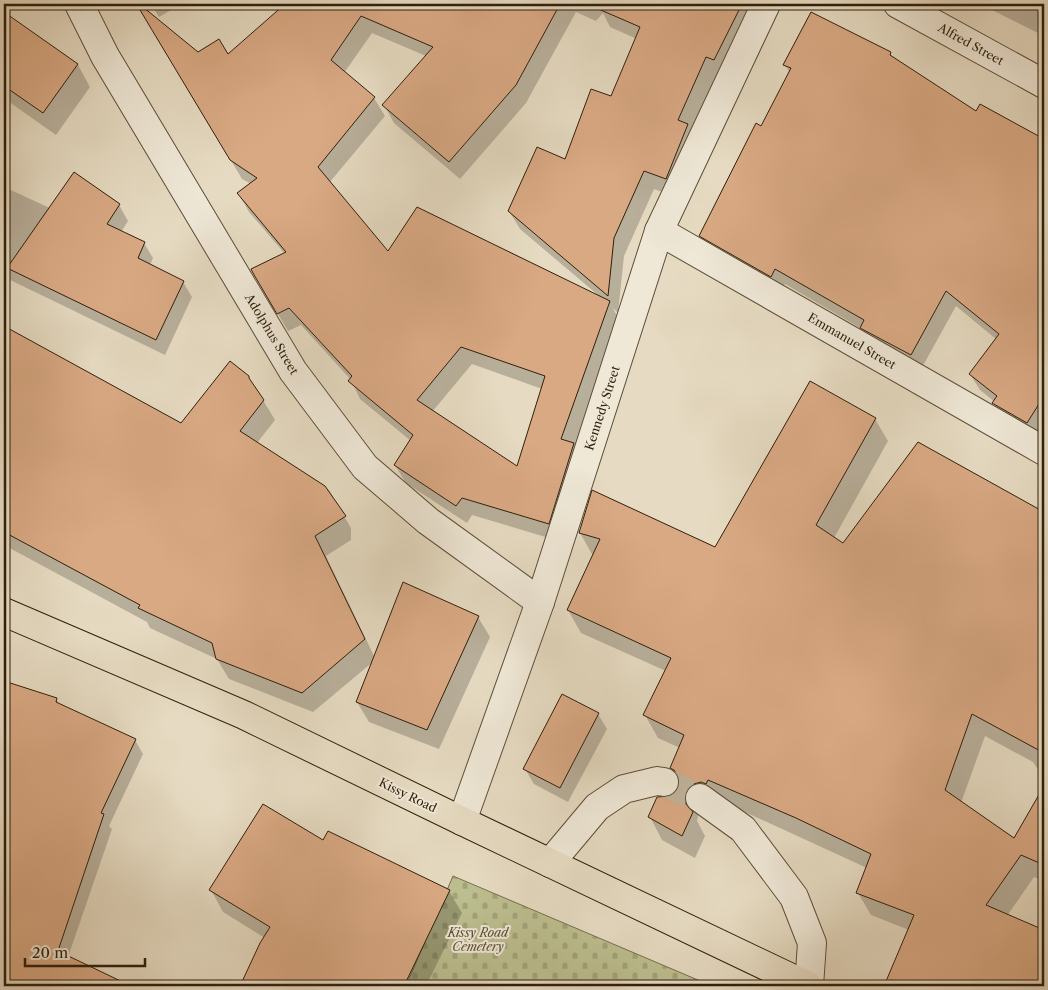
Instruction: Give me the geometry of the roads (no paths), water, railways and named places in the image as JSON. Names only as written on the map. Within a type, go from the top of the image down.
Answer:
[{"type":"main road","name":"Kissy Road","points":[[4,612],[244,715],[462,822],[809,986]]},
{"type":"street","name":"Adolphus Street","points":[[79,4],[106,56],[293,371],[365,467],[428,521],[540,602]]},
{"type":"street","name":"Kennedy Street","points":[[462,822],[540,602],[659,232],[766,4]]},
{"type":"street","name":"Alfred Street","points":[[898,4],[1044,84]]},
{"type":"street","name":"Emmanuel Street","points":[[659,232],[1044,451]]},
{"type":"street","points":[[550,864],[597,807],[624,789],[657,781],[664,782]]},
{"type":"street","points":[[700,798],[743,828],[794,897],[812,943],[809,986]]},
{"type":"tunnel","points":[[664,782],[700,798]]},
{"type":"park label","name":"Kissy Road Cemetery","points":[[478,939]]}]
